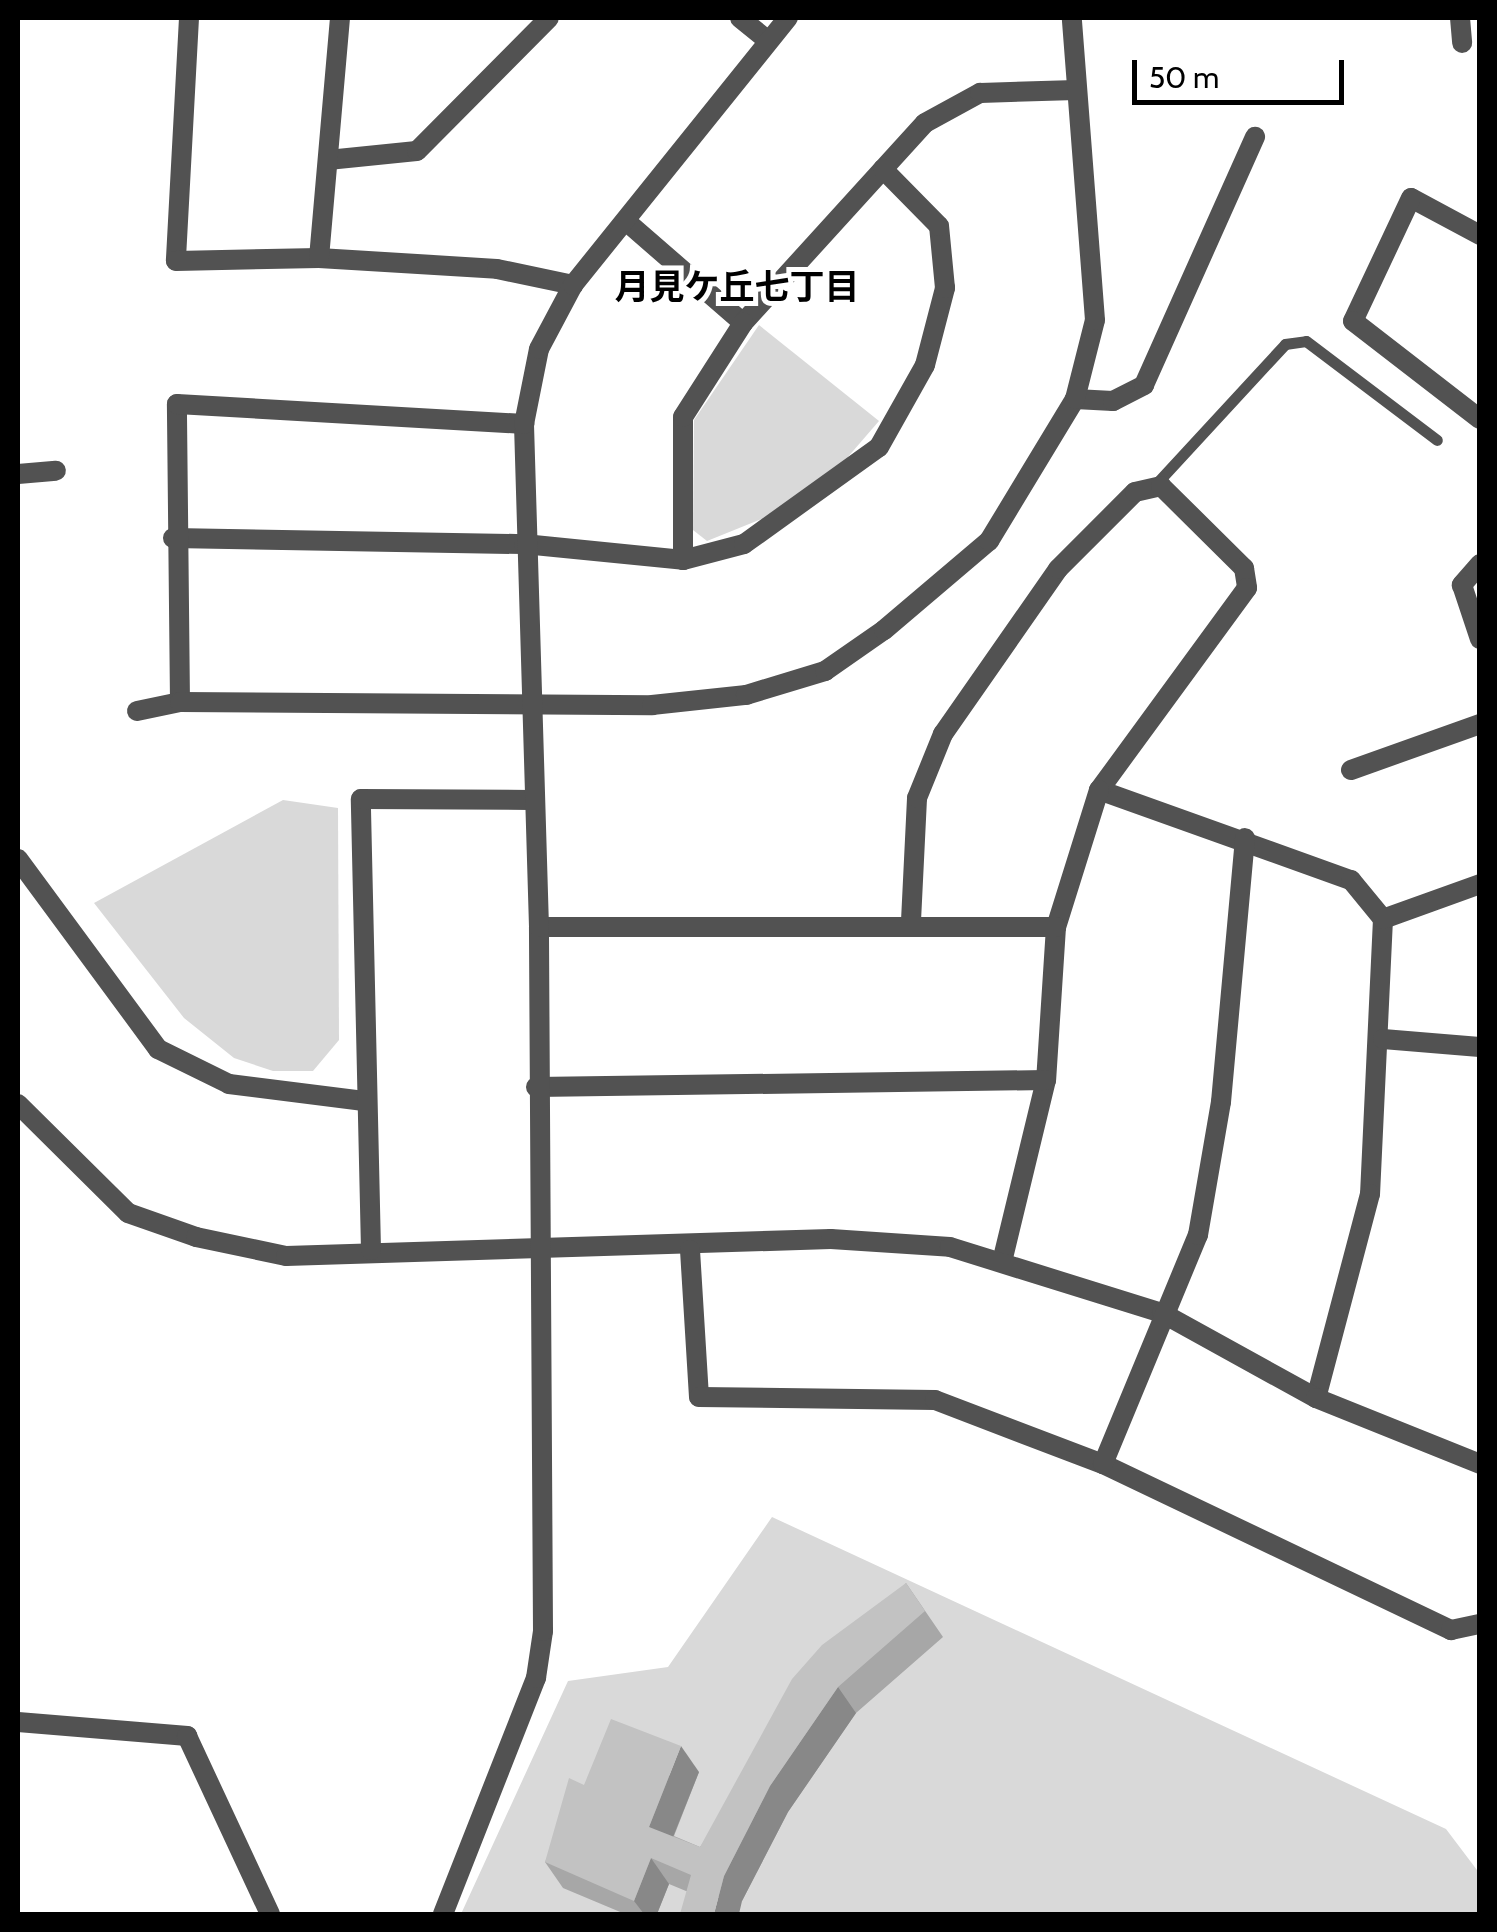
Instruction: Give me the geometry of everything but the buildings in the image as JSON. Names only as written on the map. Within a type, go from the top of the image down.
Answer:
[{"type":"street","points":[[189,18],[176,261],[320,258],[497,268],[573,285]]},
{"type":"street","points":[[320,258],[340,18]]},
{"type":"street","points":[[328,160],[417,151],[549,18]]},
{"type":"street","points":[[740,18],[767,40]]},
{"type":"street","points":[[443,1914],[540,1656],[542,1249],[536,1087],[539,927],[531,800],[524,424],[539,349],[573,285],[628,222],[788,18]]},
{"type":"street","points":[[137,711],[180,702],[532,706],[746,695],[826,670],[988,541],[1076,399],[1095,320],[1072,18]]},
{"type":"street","points":[[1460,18],[1462,43]]},
{"type":"street","points":[[683,560],[683,417],[743,323],[925,123],[980,93],[1076,90]]},
{"type":"street","points":[[1076,399],[1113,401],[1144,385],[1255,137]]},
{"type":"street","points":[[173,538],[524,544],[683,560],[744,544],[794,516],[878,448],[924,365],[945,288],[940,226],[883,168]]},
{"type":"street","points":[[1480,235],[1411,198],[1353,322],[1480,420]]},
{"type":"street","points":[[628,222],[743,323]]},
{"type":"street","points":[[180,702],[173,538],[176,404],[524,424]]},
{"type":"street","points":[[18,474],[56,472]]},
{"type":"street","points":[[911,921],[917,798],[944,734],[1058,569],[1135,492],[1155,485],[1236,559],[1247,588],[1099,790],[1056,927],[1046,1080],[1004,1258]]},
{"type":"street","points":[[1480,564],[1462,585],[1480,639]]},
{"type":"street","points":[[1351,770],[1480,724]]},
{"type":"street","points":[[1099,790],[1245,838],[1351,880],[1384,919],[1383,1039],[1370,1194],[1316,1398]]},
{"type":"street","points":[[372,1250],[364,1101],[361,799],[531,800]]},
{"type":"street","points":[[1103,1464],[1162,1313],[1198,1235],[1214,1157],[1245,838]]},
{"type":"street","points":[[18,859],[158,1049],[228,1084],[364,1101]]},
{"type":"street","points":[[1384,919],[1480,884]]},
{"type":"street","points":[[539,927],[911,921],[1056,927]]},
{"type":"street","points":[[1383,1039],[1480,1047]]},
{"type":"street","points":[[536,1087],[1046,1080]]},
{"type":"street","points":[[18,1104],[128,1212],[286,1256],[372,1250],[690,1250],[882,1241],[1004,1258],[1162,1313],[1316,1398],[1480,1464]]},
{"type":"street","points":[[690,1250],[700,1397],[936,1400],[1103,1464],[1451,1630],[1480,1624]]},
{"type":"street","points":[[18,1722],[187,1736],[270,1914]]},
{"type":"lane","points":[[1155,485],[1285,344],[1306,341],[1436,440]]},
{"type":"shaded area","points":[[759,325],[879,421],[847,458],[764,518],[707,541],[693,530],[694,420]]},
{"type":"shaded area","points":[[283,800],[338,808],[339,1040],[313,1071],[273,1071],[234,1058],[184,1018],[94,903]]},
{"type":"shaded area","points":[[772,1517],[1446,1829],[1480,1874],[1479,1914],[461,1914],[568,1681],[668,1667]]},
{"type":"district","name":"月見ケ丘七丁目","points":[[737,287]]}]
